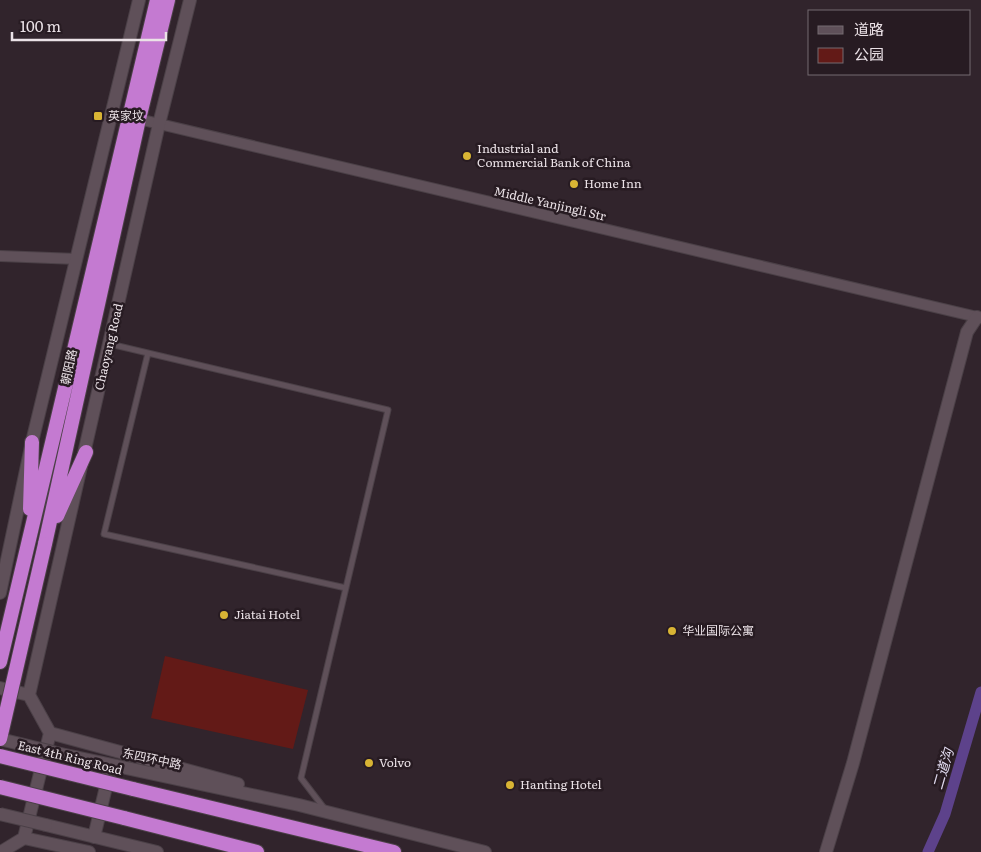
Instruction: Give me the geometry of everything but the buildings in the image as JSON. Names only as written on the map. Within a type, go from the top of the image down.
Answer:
[{"type":"highway","name":"朝阳路","points":[[0,740],[45,544],[157,0]]},
{"type":"highway","name":"朝阳路","points":[[0,662],[28,540],[134,118],[168,0]]},
{"type":"highway","points":[[28,540],[32,442]]},
{"type":"highway","points":[[45,544],[86,452]]},
{"type":"highway","name":"East 4th Ring Road","points":[[0,756],[394,852]]},
{"type":"highway","points":[[0,787],[257,852]]},
{"type":"street","points":[[0,593],[32,442],[139,0]]},
{"type":"street","name":"Chaoyang Road","points":[[28,695],[56,569],[86,452],[159,124],[190,0]]},
{"type":"street","name":"Middle Yanjingli Str","points":[[113,113],[980,316]]},
{"type":"street","points":[[0,256],[77,259]]},
{"type":"street","points":[[826,852],[853,764],[967,332],[980,316]]},
{"type":"street","points":[[0,688],[28,695],[50,733],[24,838]]},
{"type":"street","name":"东四环中路","points":[[50,733],[250,788],[299,805]]},
{"type":"street","name":"东四环中路","points":[[0,740],[112,766],[326,811],[485,852]]},
{"type":"street","points":[[94,837],[112,766]]},
{"type":"street","points":[[0,814],[157,852]]},
{"type":"street","points":[[1,852],[24,838],[89,852]]},
{"type":"lane","points":[[110,344],[388,410],[301,778],[326,811]]},
{"type":"lane","points":[[148,353],[104,534],[346,588]]},
{"type":"green space","points":[[165,656],[308,690],[293,749],[151,718]]},
{"type":"waterway","name":"二道沟","points":[[928,852],[945,814],[981,692]]},
{"type":"place","name":"英家坟","points":[[98,116]]},
{"type":"place","name":"Industrial and Commercial Bank of China","points":[[467,156]]},
{"type":"place","name":"Home Inn","points":[[574,184]]},
{"type":"place","name":"Jiatai Hotel","points":[[224,615]]},
{"type":"place","name":"华业国际公寓","points":[[672,631]]},
{"type":"place","name":"Volvo","points":[[369,763]]},
{"type":"place","name":"Hanting Hotel","points":[[510,785]]}]
